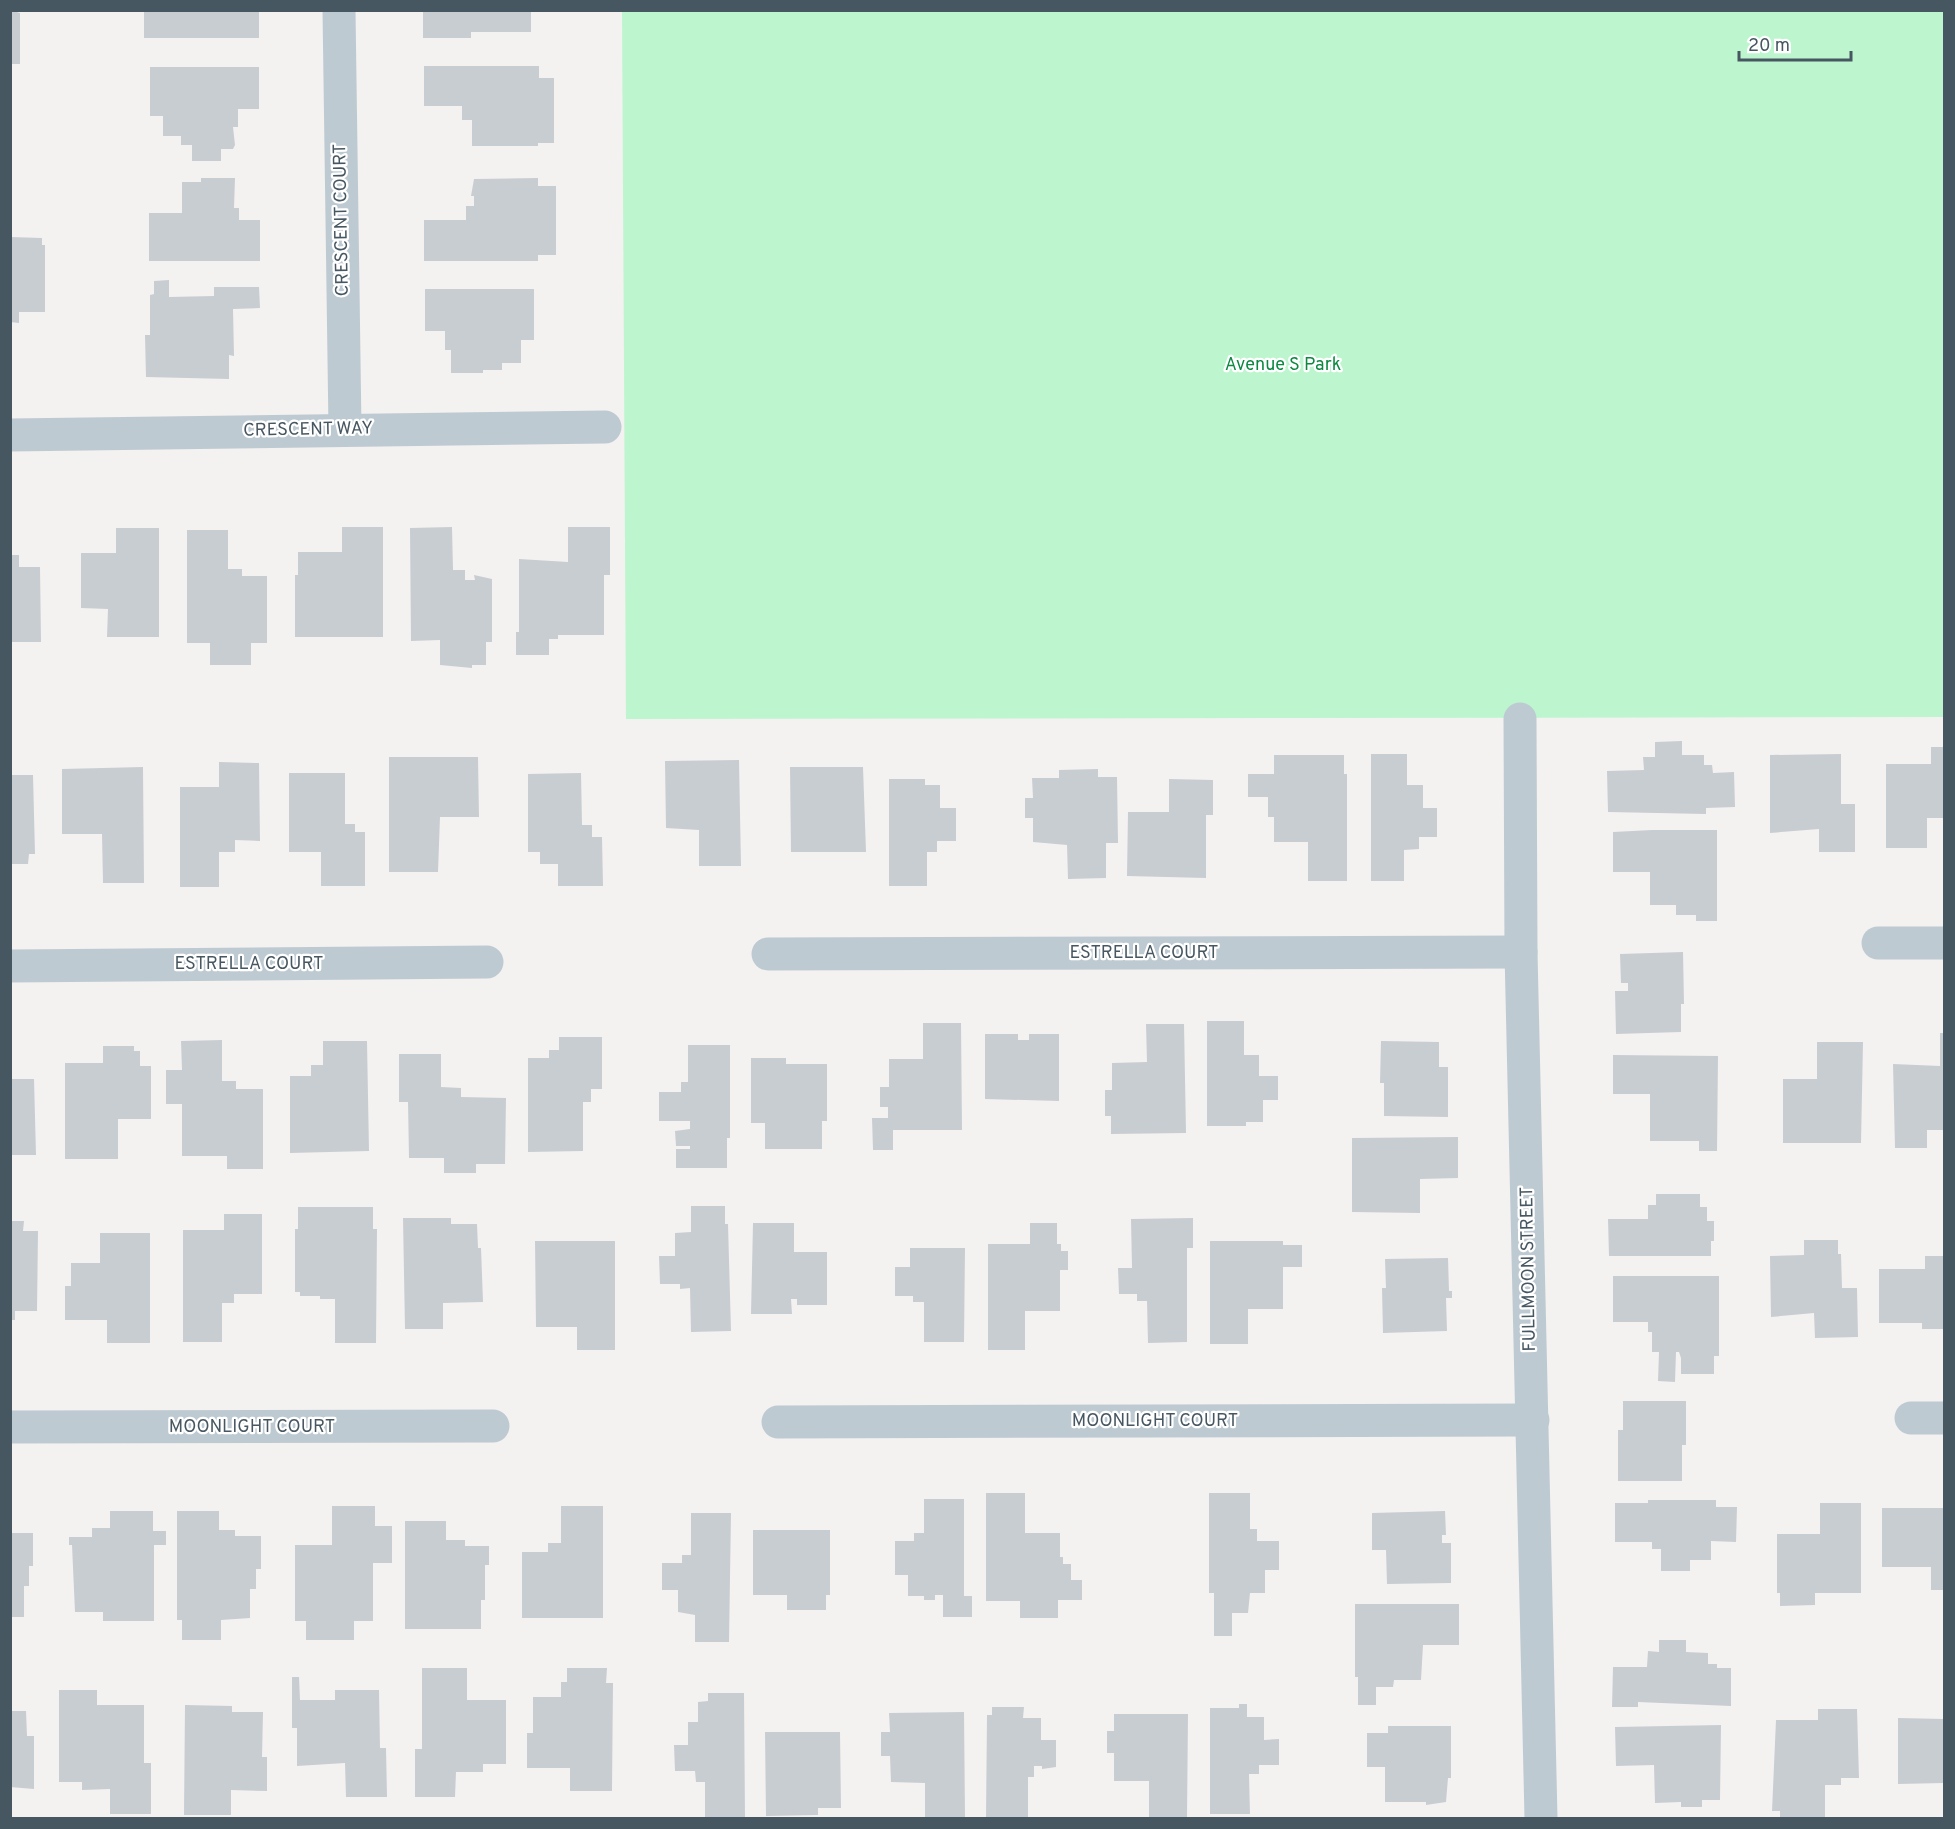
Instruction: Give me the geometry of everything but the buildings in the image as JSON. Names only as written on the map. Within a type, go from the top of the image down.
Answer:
[{"type":"street","name":"CRESCENT COURT","points":[[339,10],[345,429]]},
{"type":"street","name":"CRESCENT WAY","points":[[10,435],[605,427]]},
{"type":"street","name":"FULLMOON STREET","points":[[1520,718],[1521,952],[1541,1818]]},
{"type":"street","points":[[1878,943],[1944,943]]},
{"type":"street","name":"ESTRELLA COURT","points":[[768,954],[1521,952]]},
{"type":"street","name":"ESTRELLA COURT","points":[[10,966],[487,962]]},
{"type":"street","points":[[1911,1418],[1944,1418]]},
{"type":"street","name":"MOONLIGHT COURT","points":[[778,1422],[1533,1420]]},
{"type":"street","name":"MOONLIGHT COURT","points":[[10,1427],[493,1426]]},
{"type":"green space","name":"Avenue S Park","points":[[622,11],[1944,11],[1944,717],[626,719]]}]
